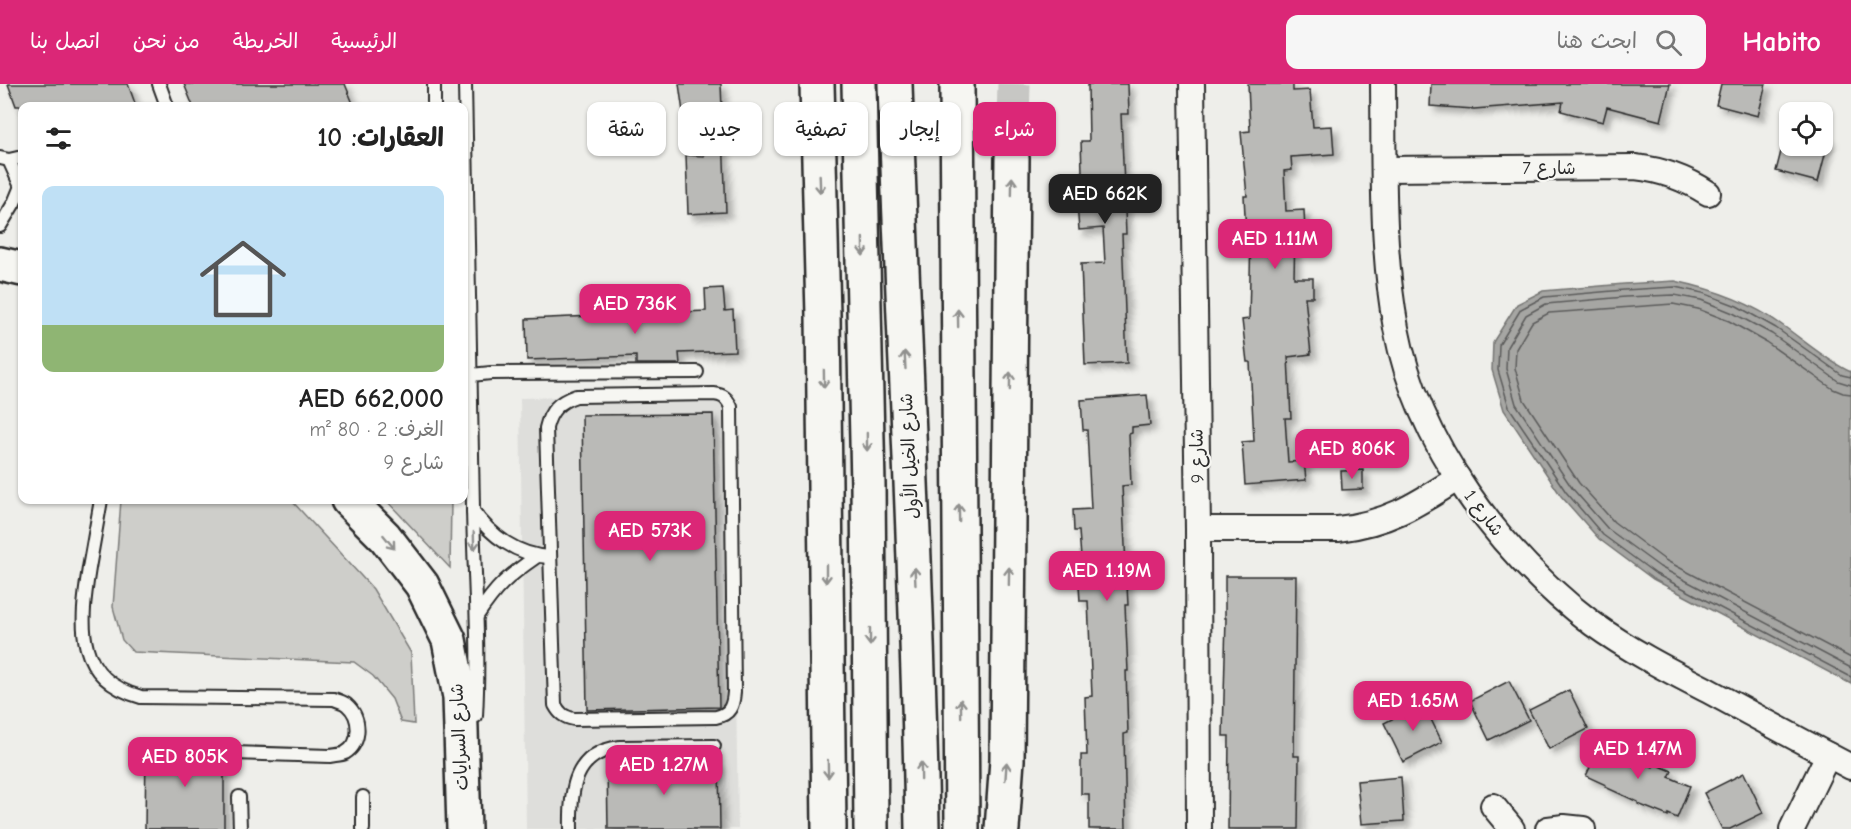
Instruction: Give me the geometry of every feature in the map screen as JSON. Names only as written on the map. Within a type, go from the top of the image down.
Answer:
[{"type":"main road","points":[[817,84],[823,315],[829,829]]},
{"type":"main road","points":[[860,84],[868,473],[871,829]]},
{"type":"main road","name":"شارع الخيل الأول","points":[[895,84],[922,829]]},
{"type":"main road","points":[[957,84],[962,829]]},
{"type":"main road","points":[[1002,829],[1007,760],[1012,158]]},
{"type":"main road","points":[[0,264],[18,268]]},
{"type":"main road","name":"شارع السرايات","points":[[352,504],[385,537],[422,585],[449,640],[460,697],[464,824]]},
{"type":"street","name":"شارع 9","points":[[1192,84],[1198,529],[1199,829]]},
{"type":"street","name":"شارع 1","points":[[1383,84],[1386,250],[1396,330],[1421,407],[1438,444],[1458,478],[1490,524],[1528,568],[1595,625],[1652,661],[1851,767]]},
{"type":"street","name":"شارع 7","points":[[1384,169],[1635,167],[1681,177],[1708,193]]},
{"type":"street","points":[[1198,529],[1338,529],[1360,526],[1382,521],[1403,512],[1458,478]]},
{"type":"street","points":[[1792,829],[1828,755]]},
{"type":"street","points":[[1493,806],[1512,829]]},
{"type":"street","points":[[1548,829],[1564,827],[1583,829]]},
{"type":"lane","points":[[159,84],[166,102]]},
{"type":"lane","points":[[434,84],[434,102]]},
{"type":"lane","points":[[465,84],[465,102]]},
{"type":"lane","points":[[5,159],[18,180]]},
{"type":"lane","points":[[0,226],[18,195]]},
{"type":"lane","points":[[464,824],[477,689],[468,230]]},
{"type":"lane","points":[[471,375],[697,372]]},
{"type":"lane","points":[[714,394],[721,395],[728,400],[732,413],[734,692],[730,709],[724,715],[574,719],[559,713],[555,705],[549,557],[546,429],[555,407],[576,396],[714,394]]},
{"type":"lane","points":[[100,504],[84,596],[83,639],[96,670],[108,682],[129,694],[148,698],[334,699],[347,705],[355,715],[358,729],[354,743],[345,753],[330,756],[235,753]]},
{"type":"lane","points":[[473,510],[496,537],[536,556],[549,557]]},
{"type":"lane","points":[[477,616],[498,586],[536,556]]},
{"type":"lane","points":[[571,829],[570,811],[577,778],[584,765],[594,755],[606,749],[620,747],[714,746]]},
{"type":"lane","points":[[239,797],[240,829]]},
{"type":"lane","points":[[363,797],[363,829]]},
{"type":"shaded area","points":[[732,394],[738,829],[526,829],[520,398]]},
{"type":"shaded area","points":[[121,504],[295,504],[373,589],[411,653],[414,724],[401,722],[392,699],[373,676],[354,662],[133,652],[122,640],[113,607]]},
{"type":"shaded area","points":[[390,504],[451,504],[450,568]]},
{"type":"water","points":[[1675,281],[1717,292],[1744,303],[1770,317],[1834,363],[1851,372],[1851,684],[1653,579],[1599,539],[1561,496],[1504,410],[1492,370],[1493,342],[1517,304],[1543,291]]},
{"type":"building","points":[[8,84],[128,84],[135,102],[18,102],[16,106]]},
{"type":"building","points":[[184,84],[345,84],[352,102],[191,102]]},
{"type":"building","points":[[679,84],[721,84],[722,102],[682,102]]},
{"type":"building","points":[[1088,84],[1128,84],[1129,114],[1121,114],[1126,234],[1122,234],[1127,363],[1085,365],[1081,264],[1105,263],[1103,228],[1079,230],[1077,204],[1083,203],[1081,141],[1089,141]]},
{"type":"building","points":[[1248,84],[1293,84],[1293,91],[1310,90],[1313,127],[1332,126],[1334,154],[1291,157],[1292,170],[1284,171],[1286,211],[1304,210],[1305,232],[1295,232],[1294,278],[1313,278],[1313,297],[1305,297],[1311,354],[1288,357],[1291,418],[1285,418],[1288,462],[1304,461],[1306,480],[1245,485],[1242,442],[1254,441],[1250,362],[1247,362],[1242,320],[1249,319],[1251,234],[1246,234],[1244,196],[1247,196],[1241,132],[1250,131]]},
{"type":"building","points":[[1431,84],[1670,84],[1661,121],[1607,107],[1603,122],[1561,111],[1563,102],[1474,109],[1430,106]]},
{"type":"building","points":[[1721,84],[1766,84],[1758,116],[1716,105]]},
{"type":"building","points":[[686,156],[724,156],[726,212],[688,214]]},
{"type":"building","points":[[1780,156],[1825,156],[1818,182],[1776,171]]},
{"type":"building","points":[[723,288],[725,311],[733,310],[735,351],[679,353],[680,364],[636,364],[636,356],[527,360],[526,319],[706,311],[705,289]]},
{"type":"building","points":[[1147,395],[1150,425],[1132,427],[1132,433],[1129,434],[1131,485],[1122,486],[1128,605],[1125,605],[1128,671],[1126,671],[1128,733],[1124,734],[1126,829],[1089,829],[1089,794],[1081,794],[1081,755],[1087,755],[1085,697],[1092,696],[1088,601],[1080,601],[1078,572],[1082,571],[1079,531],[1074,531],[1073,510],[1091,509],[1087,430],[1083,430],[1081,400]]},
{"type":"building","points":[[713,414],[719,707],[587,710],[582,415]]},
{"type":"building","points":[[1363,470],[1363,489],[1342,490],[1341,471]]},
{"type":"building","points":[[1225,576],[1296,576],[1294,756],[1299,756],[1298,829],[1228,829],[1229,736],[1223,736]]},
{"type":"building","points":[[1509,681],[1529,720],[1489,740],[1470,701]]},
{"type":"building","points":[[1569,690],[1588,729],[1549,749],[1529,710]]},
{"type":"building","points":[[1423,703],[1442,742],[1403,762],[1384,723]]},
{"type":"building","points":[[1604,737],[1620,745],[1618,750],[1653,767],[1655,764],[1672,771],[1669,777],[1690,786],[1677,818],[1638,804],[1586,776]]},
{"type":"building","points":[[146,746],[224,747],[224,829],[145,829]]},
{"type":"building","points":[[719,762],[720,829],[608,829],[607,764]]},
{"type":"building","points":[[1744,773],[1763,813],[1730,829],[1722,829],[1704,793]]},
{"type":"building","points":[[1401,777],[1404,821],[1361,824],[1357,781]]},
{"type":"tunnel","points":[[1012,158],[1014,84]]}]
